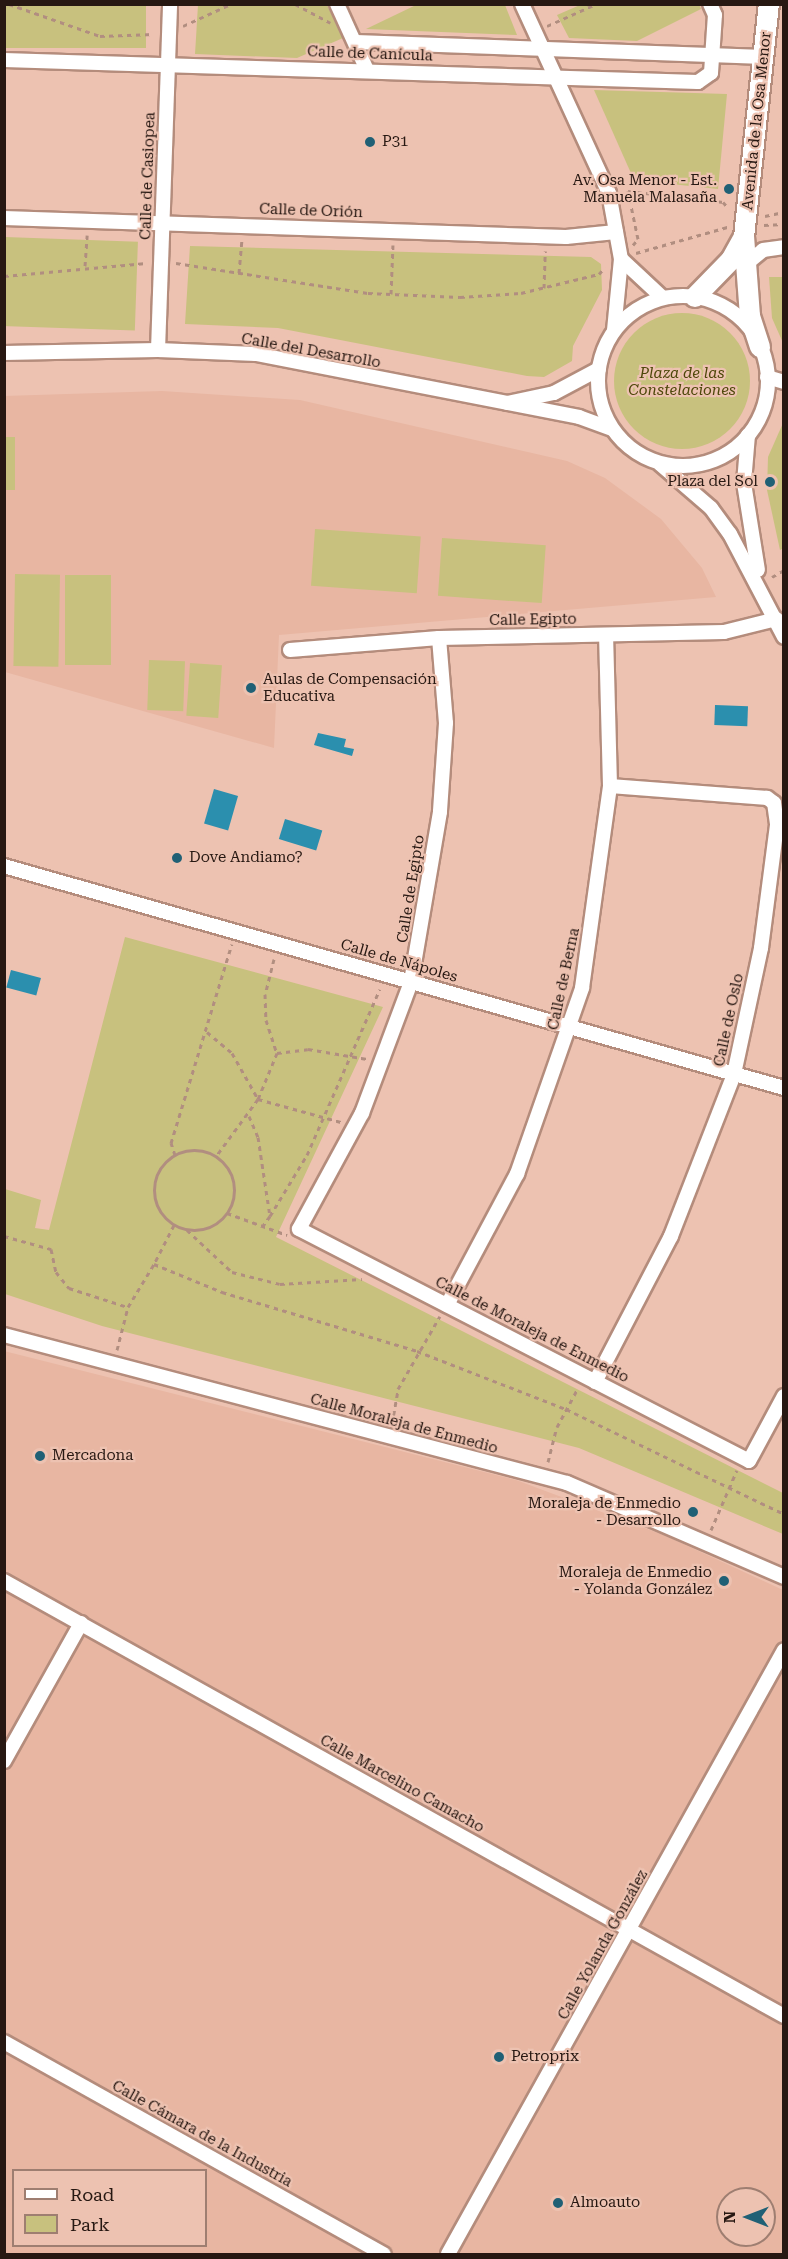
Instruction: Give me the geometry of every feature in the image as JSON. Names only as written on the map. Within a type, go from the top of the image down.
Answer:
[{"type":"street","name":"Calle de Casiopea","points":[[158,350],[170,4]]},
{"type":"street","points":[[337,4],[367,70]]},
{"type":"street","points":[[522,4],[540,46],[560,77],[609,193],[621,259],[614,330],[599,369],[603,410],[612,429],[627,446],[660,464],[711,508],[761,584],[783,637]]},
{"type":"street","points":[[710,4],[714,54]]},
{"type":"street","name":"Avenida de la Osa Menor","points":[[745,231],[769,4]]},
{"type":"street","name":"Calle de Canícula","points":[[356,42],[540,46],[764,57]]},
{"type":"street","name":"Calle de Canícula","points":[[4,60],[698,82],[711,73],[714,54]]},
{"type":"street","name":"Calle de Orión","points":[[4,218],[546,235],[616,232]]},
{"type":"street","points":[[745,231],[750,316],[767,377],[763,408],[748,435],[744,483],[761,584]]},
{"type":"street","points":[[694,297],[731,260],[745,231]]},
{"type":"street","points":[[746,264],[763,250],[783,247]]},
{"type":"street","points":[[621,259],[663,298]]},
{"type":"street","points":[[614,330],[636,310],[663,298],[694,297],[734,314],[760,347]]},
{"type":"street","name":"Calle del Desarrollo","points":[[4,353],[158,350],[256,354],[502,404],[579,417],[612,429]]},
{"type":"street","name":"Calle del Desarrollo","points":[[502,404],[554,393],[599,369]]},
{"type":"street","points":[[767,377],[783,382]]},
{"type":"street","points":[[660,464],[712,461],[748,435]]},
{"type":"street","name":"Calle Egipto","points":[[290,650],[439,639],[724,632],[776,619]]},
{"type":"street","name":"Calle de Berna","points":[[447,1305],[517,1174],[572,1027],[598,891],[610,786],[606,635]]},
{"type":"street","name":"Calle de Egipto","points":[[299,1229],[354,1126],[411,982],[440,812],[446,723],[439,639]]},
{"type":"street","name":"Calle de Oslo","points":[[590,1379],[671,1236],[735,1074],[765,918],[777,825],[774,803],[759,796],[610,786]]},
{"type":"street","name":"Calle de Nápoles","points":[[4,866],[783,1088]]},
{"type":"street","name":"Calle de Moraleja de Enmedio","points":[[299,1229],[746,1460]]},
{"type":"street","name":"Calle Moraleja de Enmedio","points":[[4,1335],[544,1477],[783,1577]]},
{"type":"street","points":[[746,1460],[783,1396]]},
{"type":"street","name":"Calle Marcelino Camacho","points":[[4,1581],[783,2016]]},
{"type":"street","points":[[4,1761],[81,1623]]},
{"type":"street","name":"Calle Yolanda González","points":[[448,2254],[631,1930],[783,1650]]},
{"type":"street","name":"Calle Cámara de la Industria","points":[[4,2042],[384,2254]]},
{"type":"path","points":[[9,4],[100,36],[169,32],[231,4]]},
{"type":"path","points":[[295,4],[333,25],[346,23]]},
{"type":"path","points":[[534,32],[596,4]]},
{"type":"path","points":[[621,259],[638,238],[628,191],[723,202],[745,231]]},
{"type":"path","points":[[745,231],[783,212]]},
{"type":"path","points":[[85,266],[87,220]]},
{"type":"path","points":[[4,276],[162,260],[391,294],[460,297],[544,288],[598,274],[621,259],[675,238],[745,231],[783,224]]},
{"type":"path","points":[[239,273],[243,225]]},
{"type":"path","points":[[391,294],[394,230]]},
{"type":"path","points":[[544,288],[546,235]]},
{"type":"path","points":[[175,1155],[171,1143],[207,1032],[235,932]]},
{"type":"path","points":[[217,1155],[249,1116],[277,1053],[266,1020],[265,994],[279,944]]},
{"type":"path","points":[[262,1227],[325,1116],[386,975]]},
{"type":"path","points":[[207,1032],[232,1053],[258,1099],[354,1126]]},
{"type":"path","points":[[277,1053],[308,1049],[353,1055],[380,1063]]},
{"type":"path","points":[[249,1116],[258,1137],[270,1216]]},
{"type":"path","points":[[187,1230],[214,1225],[227,1213],[235,1192],[232,1174],[217,1155],[197,1149],[175,1155],[161,1168],[154,1195],[174,1225],[187,1230],[232,1272],[280,1284],[337,1284],[387,1274]]},
{"type":"path","points":[[227,1213],[292,1237],[299,1229]]},
{"type":"path","points":[[113,1365],[128,1307],[174,1225]]},
{"type":"path","points":[[4,1236],[51,1249],[56,1272],[69,1288],[128,1307]]},
{"type":"path","points":[[154,1264],[222,1292],[417,1351],[566,1409],[783,1514]]},
{"type":"path","points":[[389,1437],[398,1389],[417,1351],[447,1305]]},
{"type":"path","points":[[544,1477],[566,1409],[590,1379]]},
{"type":"path","points":[[705,1544],[729,1487],[746,1460]]},
{"type":"shaded area","points":[[162,391],[300,400],[567,461],[605,478],[661,519],[702,568],[716,597],[279,635],[274,748],[5,672],[4,396]]},
{"type":"shaded area","points":[[4,1351],[516,1480],[666,1536],[783,1590],[783,2254],[5,2254]]},
{"type":"green space","points":[[5,4],[146,4],[146,48],[5,48]]},
{"type":"green space","points":[[699,4],[701,9],[637,41],[569,38],[557,15],[580,5]]},
{"type":"green space","points":[[198,5],[327,5],[343,38],[297,58],[195,54]]},
{"type":"green space","points":[[416,5],[505,5],[517,35],[366,29]]},
{"type":"green space","points":[[594,90],[727,94],[718,189],[634,180]]},
{"type":"green space","points":[[5,237],[138,242],[135,331],[4,326]]},
{"type":"green space","points":[[190,246],[591,257],[601,264],[602,290],[573,346],[572,361],[544,377],[527,376],[278,328],[185,324]]},
{"type":"green space","points":[[769,277],[783,277],[783,343],[772,318]]},
{"type":"green space","name":"Plaza de las Constelaciones","points":[[682,313],[708,318],[720,324],[730,333],[739,343],[745,355],[750,381],[745,407],[739,419],[730,429],[720,438],[708,444],[682,449],[656,444],[644,438],[634,429],[625,419],[619,407],[614,381],[619,355],[625,343],[634,333],[644,324],[656,318]]},
{"type":"green space","points":[[783,423],[784,548],[780,550],[767,490],[768,457]]},
{"type":"green space","points":[[5,437],[15,437],[15,490],[5,490]]},
{"type":"green space","points":[[315,529],[421,536],[417,593],[311,586]]},
{"type":"green space","points":[[442,538],[546,545],[542,603],[438,596]]},
{"type":"green space","points":[[15,574],[60,575],[58,667],[13,666]]},
{"type":"green space","points":[[65,575],[111,575],[111,665],[65,665]]},
{"type":"green space","points":[[149,660],[185,661],[183,711],[147,710]]},
{"type":"green space","points":[[190,663],[222,665],[218,718],[186,716]]},
{"type":"green space","points":[[125,937],[383,1007],[276,1237],[783,1493],[783,1534],[579,1448],[102,1326],[5,1294],[5,1189],[41,1200],[35,1228],[49,1230]]},
{"type":"water","points":[[715,705],[748,706],[747,726],[714,725]]},
{"type":"water","points":[[318,733],[346,739],[344,747],[354,749],[352,756],[314,745]]},
{"type":"water","points":[[214,789],[238,796],[228,830],[204,824]]},
{"type":"water","points":[[285,819],[322,830],[316,850],[279,839]]},
{"type":"water","points":[[11,970],[41,978],[36,995],[6,987]]},
{"type":"place","name":"P31","points":[[370,142]]},
{"type":"place","name":"Av. Osa Menor - Est. Manuela Malasaña","points":[[729,189]]},
{"type":"place","name":"Plaza del Sol","points":[[770,482]]},
{"type":"place","name":"Aulas de Compensación Educativa","points":[[251,688]]},
{"type":"place","name":"Dove Andiamo?","points":[[177,858]]},
{"type":"place","name":"Mercadona","points":[[40,1456]]},
{"type":"place","name":"Moraleja de Enmedio - Desarrollo","points":[[693,1512]]},
{"type":"place","name":"Moraleja de Enmedio - Yolanda González","points":[[724,1581]]},
{"type":"place","name":"Petroprix","points":[[499,2057]]},
{"type":"place","name":"Almoauto","points":[[558,2203]]}]
